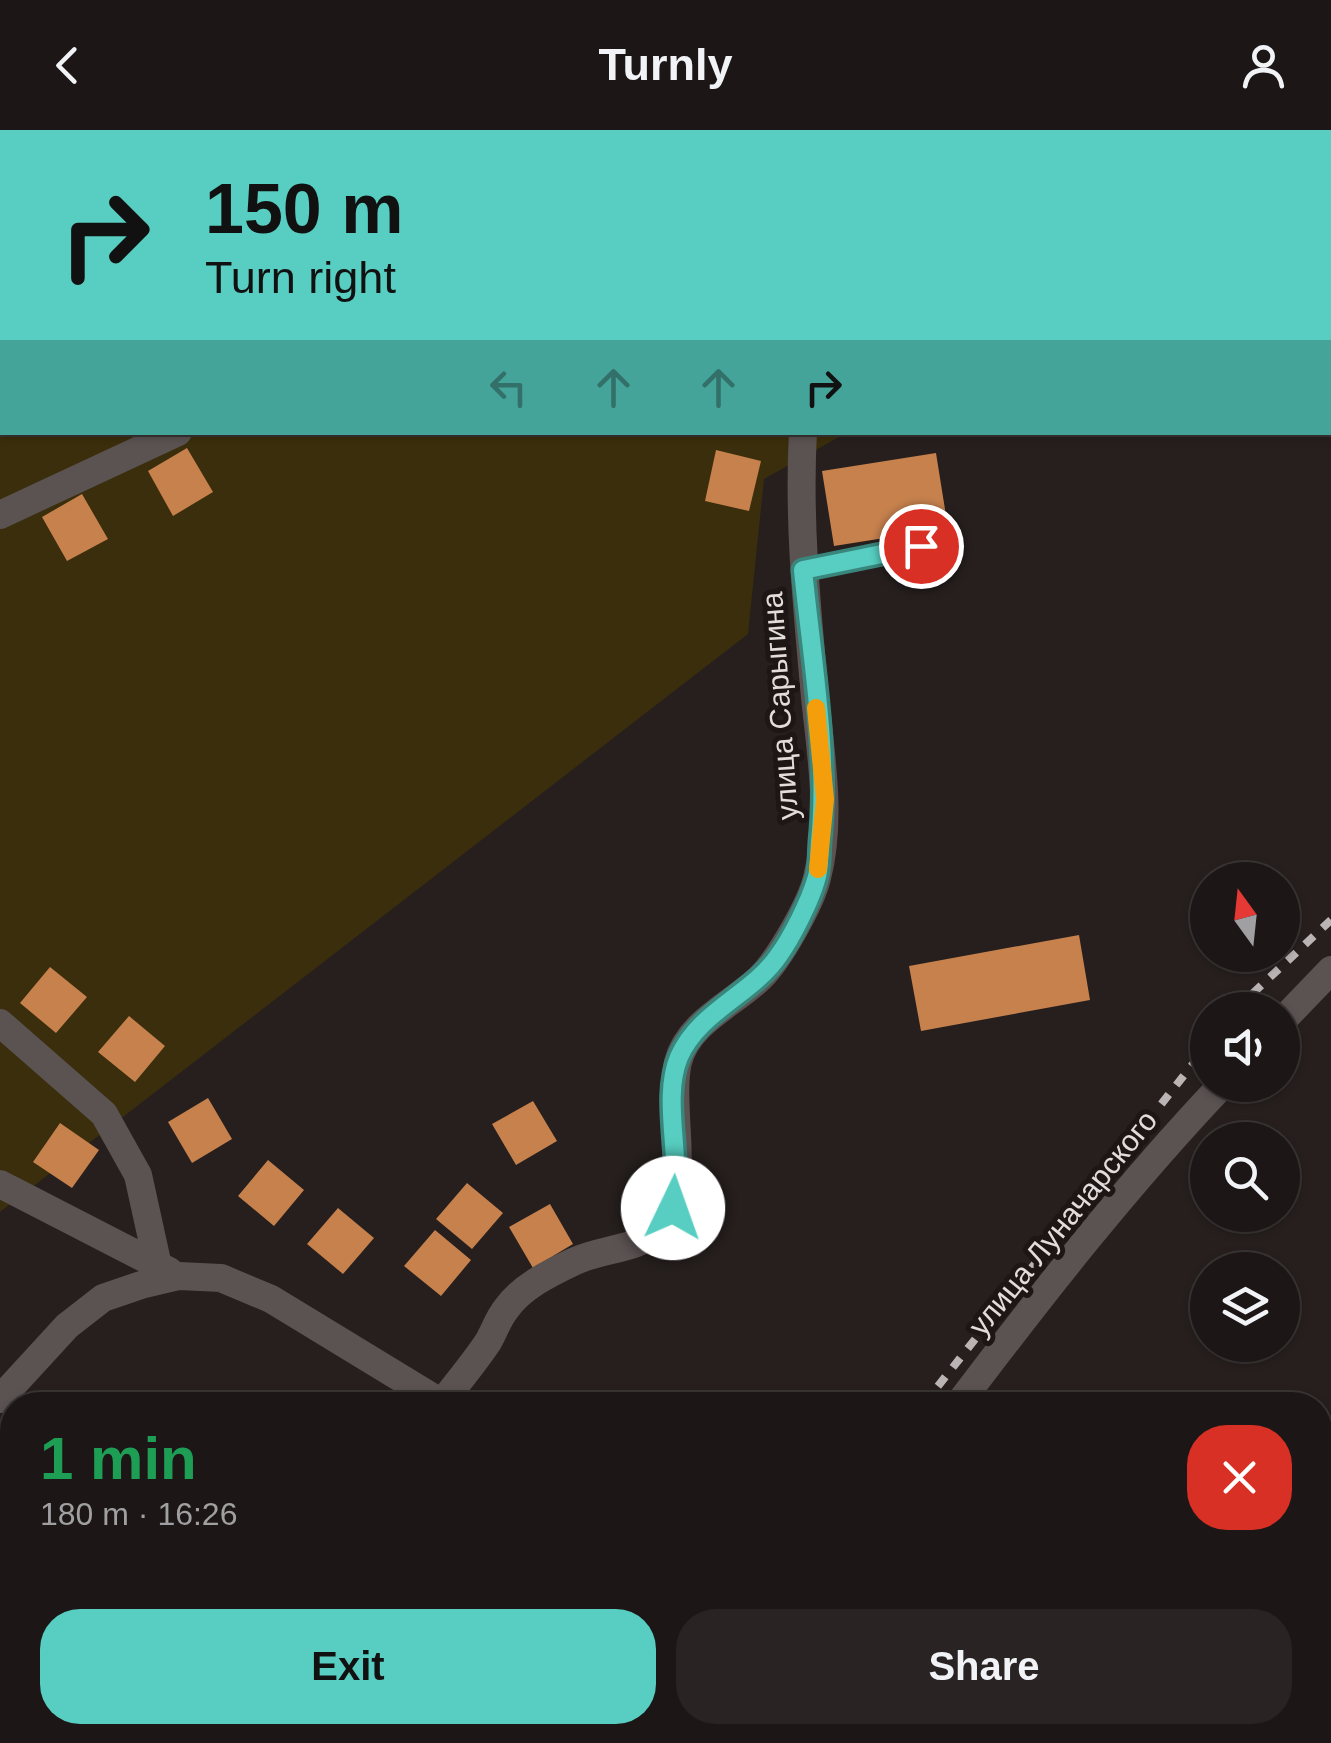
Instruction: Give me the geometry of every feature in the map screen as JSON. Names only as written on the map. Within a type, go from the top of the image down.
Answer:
[{"type":"street","points":[[0,515],[172,435]]},
{"type":"street","name":"улица Сарыгина","points":[[452,1392],[507,1307],[533,1284],[577,1260],[626,1246],[660,1230],[673,1208],[678,1186],[673,1095],[679,1058],[696,1032],[722,1006],[760,978],[780,954],[817,880],[825,799],[803,570],[803,435]]},
{"type":"street","points":[[1300,1002],[1331,970]]},
{"type":"street","points":[[0,1022],[104,1114],[138,1175],[169,1271]]},
{"type":"street","name":"улица Луначарского","points":[[968,1392],[1206,1102]]},
{"type":"street","points":[[0,1184],[169,1271],[220,1278],[271,1299],[423,1392]]},
{"type":"street","points":[[6,1392],[67,1326],[103,1298],[169,1271]]},
{"type":"lane","points":[[803,570],[921,546]]},
{"type":"shaded area","points":[[0,435],[842,435],[764,479],[748,634],[0,1212]]},
{"type":"building","points":[[187,448],[213,492],[173,516],[148,471]]},
{"type":"building","points":[[716,450],[761,461],[749,511],[705,501]]},
{"type":"building","points":[[936,453],[948,528],[834,546],[822,471]]},
{"type":"building","points":[[82,494],[108,539],[67,561],[42,517]]},
{"type":"building","points":[[1079,935],[1090,1000],[921,1031],[909,966]]},
{"type":"building","points":[[50,967],[87,997],[56,1033],[20,1003]]},
{"type":"building","points":[[129,1016],[165,1046],[135,1082],[98,1052]]},
{"type":"building","points":[[208,1098],[232,1139],[192,1163],[168,1122]]},
{"type":"building","points":[[533,1101],[557,1141],[516,1165],[492,1124]]},
{"type":"building","points":[[60,1123],[99,1150],[72,1188],[33,1162]]},
{"type":"building","points":[[268,1160],[304,1190],[274,1226],[238,1196]]},
{"type":"building","points":[[467,1183],[503,1213],[472,1249],[436,1219]]},
{"type":"building","points":[[550,1204],[573,1244],[533,1268],[509,1227]]},
{"type":"building","points":[[338,1208],[374,1238],[343,1274],[307,1244]]},
{"type":"building","points":[[435,1230],[471,1260],[441,1296],[404,1266]]},
{"type":"railway","points":[[1254,992],[1331,920]]},
{"type":"railway","points":[[933,1392],[1190,1068]]},
{"type":"slow traffic","points":[[816,708],[825,799],[818,869]]},
{"type":"route","points":[[673,1208],[678,1186],[673,1095],[679,1058],[696,1032],[722,1006],[760,978],[780,954],[817,880],[825,799],[803,570],[921,546]]}]
